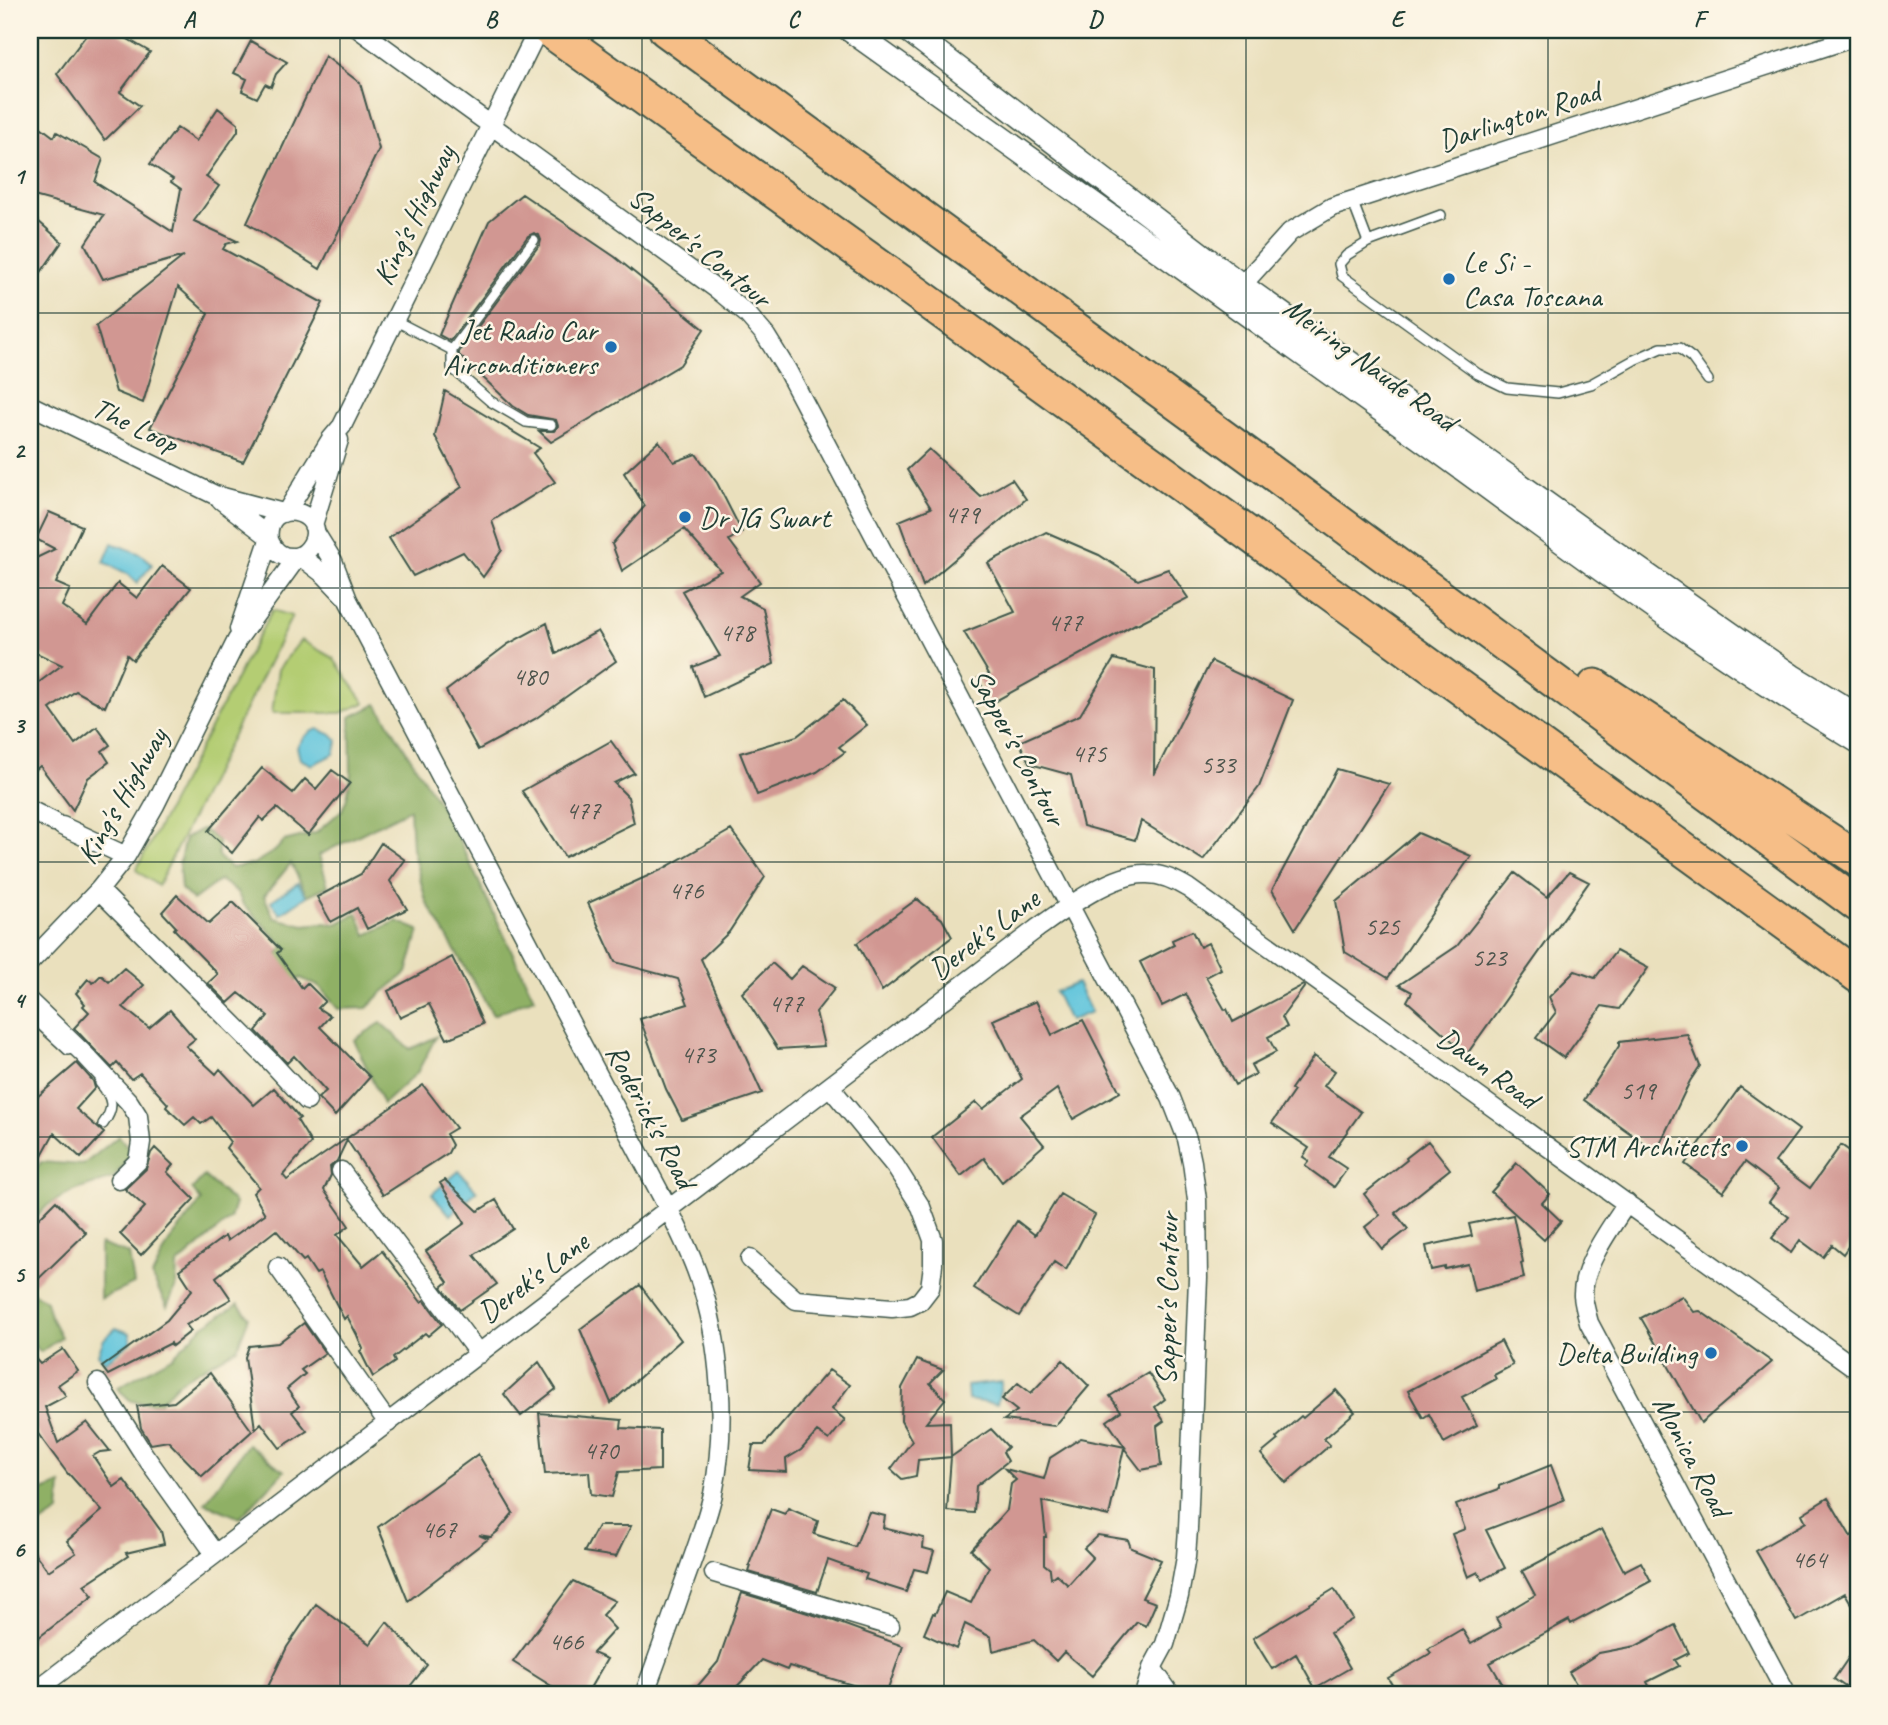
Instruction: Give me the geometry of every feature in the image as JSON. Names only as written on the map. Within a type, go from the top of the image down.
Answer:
[{"type":"highway","points":[[549,30],[1858,976]]},
{"type":"highway","points":[[666,30],[1858,905]]},
{"type":"highway","points":[[1263,466],[1858,859]]},
{"type":"street","name":"Sapper's Contour","points":[[360,30],[718,290],[747,314],[766,337],[787,370],[1171,1098],[1187,1139],[1192,1162],[1197,1200],[1198,1278],[1185,1557],[1173,1618],[1144,1695]]},
{"type":"street","name":"King's Highway","points":[[314,528],[342,426],[538,30]]},
{"type":"street","name":"Meiring Naude Road","points":[[850,30],[1792,676],[1858,716]]},
{"type":"street","name":"Meiring Naude Road","points":[[908,30],[1234,293],[1420,438],[1574,552],[1700,640],[1858,741]]},
{"type":"street","name":"Darlington Road","points":[[1234,293],[1290,232],[1332,207],[1858,36]]},
{"type":"street","name":"The Loop","points":[[30,405],[215,495],[285,512]]},
{"type":"street","name":"King's Highway","points":[[285,512],[342,426]]},
{"type":"street","name":"The Loop","points":[[215,495],[269,538]]},
{"type":"street","points":[[285,512],[300,512],[310,520],[314,528],[313,542],[308,550],[299,556],[277,553],[269,538],[272,522],[285,512]]},
{"type":"street","name":"Roderick's Road","points":[[314,528],[333,561],[348,600],[669,1210],[700,1281],[719,1372],[720,1415],[716,1478],[706,1521],[644,1695]]},
{"type":"street","name":"King's Highway","points":[[237,640],[269,538]]},
{"type":"street","name":"King's Highway","points":[[30,962],[99,890],[126,856],[155,805],[237,640],[299,556]]},
{"type":"street","name":"Roderick's Road","points":[[299,556],[325,575],[348,600]]},
{"type":"street","points":[[30,810],[126,856]]},
{"type":"street","name":"Dawn Road","points":[[1070,905],[1125,877],[1156,875],[1180,883],[1858,1370]]},
{"type":"street","points":[[99,890],[307,1101]]},
{"type":"street","name":"Derek's Lane","points":[[30,1695],[1070,905]]},
{"type":"street","points":[[30,1002],[85,1055],[138,1115],[141,1142],[138,1161],[120,1180]]},
{"type":"street","points":[[750,1259],[796,1300],[892,1308],[911,1306],[920,1301],[930,1288],[933,1240],[921,1207],[895,1166],[830,1087]]},
{"type":"street","points":[[341,1171],[479,1354]]},
{"type":"street","name":"Monica Road","points":[[1628,1203],[1614,1223],[1585,1280],[1583,1297],[1589,1323],[1787,1695]]},
{"type":"street","points":[[278,1267],[388,1423]]},
{"type":"street","points":[[98,1382],[215,1554]]},
{"type":"street","points":[[714,1573],[890,1626]]},
{"type":"street","points":[[1152,1668],[1171,1695]]},
{"type":"lane","points":[[1352,200],[1368,242]]},
{"type":"lane","points":[[1441,215],[1368,242],[1347,255],[1339,264],[1342,276],[1478,374],[1507,388],[1558,393],[1591,384],[1661,348],[1679,348],[1692,358],[1708,380]]},
{"type":"lane","points":[[534,240],[452,350],[452,368],[490,401],[526,422],[551,425]]},
{"type":"lane","points":[[394,320],[452,350]]},
{"type":"lane","points":[[30,1015],[84,1065],[109,1095],[110,1114],[103,1124]]},
{"type":"lane","points":[[691,1564],[714,1573]]},
{"type":"green space","points":[[272,610],[292,616],[158,886],[136,870]]},
{"type":"green space","points":[[301,640],[333,658],[365,703],[341,713],[272,713],[278,669]]},
{"type":"green space","points":[[377,704],[451,823],[534,998],[493,1015],[426,901],[412,848],[410,809],[319,855],[328,886],[307,896],[291,863],[264,896],[274,918],[304,925],[337,924],[357,913],[366,935],[397,921],[419,930],[407,973],[367,1008],[338,1009],[320,987],[301,978],[283,987],[258,976],[284,946],[243,904],[237,892],[220,880],[193,900],[181,889],[179,864],[185,838],[202,829],[218,840],[218,856],[231,868],[253,864],[276,850],[284,841],[316,833],[342,810],[351,773],[350,717]]},
{"type":"green space","points":[[381,1023],[410,1049],[436,1037],[417,1073],[383,1104],[354,1040]]},
{"type":"green space","points":[[119,1136],[133,1154],[113,1178],[74,1191],[49,1204],[30,1223],[30,1178],[41,1162],[83,1165]]},
{"type":"green space","points":[[204,1176],[235,1203],[230,1219],[177,1265],[176,1287],[167,1307],[152,1276],[169,1242],[201,1201],[192,1189]]},
{"type":"green space","points":[[100,1244],[129,1254],[134,1284],[100,1299]]},
{"type":"green space","points":[[30,1290],[46,1301],[61,1337],[41,1352],[30,1342]]},
{"type":"green space","points":[[238,1304],[249,1317],[237,1348],[179,1382],[158,1404],[131,1401],[117,1388],[173,1356],[202,1327]]},
{"type":"green space","points":[[248,1444],[284,1471],[240,1518],[205,1503]]},
{"type":"green space","points":[[61,1484],[59,1512],[30,1531],[30,1492],[33,1495]]},
{"type":"water","points":[[112,543],[140,554],[152,565],[137,583],[128,574],[104,562]]},
{"type":"water","points":[[318,729],[334,736],[338,741],[334,754],[312,765],[300,759],[297,747],[306,735]]},
{"type":"water","points":[[298,883],[307,896],[280,914],[271,901]]},
{"type":"water","points":[[1077,983],[1091,1012],[1069,1021],[1055,992]]},
{"type":"water","points":[[459,1171],[477,1191],[450,1215],[432,1194]]},
{"type":"water","points":[[116,1328],[130,1333],[131,1342],[105,1362],[98,1354],[104,1339]]},
{"type":"water","points":[[1002,1382],[997,1404],[968,1400],[967,1386]]},
{"type":"building","points":[[90,30],[112,30],[150,52],[120,92],[140,106],[105,140],[57,74]]},
{"type":"building","points":[[251,41],[287,62],[276,74],[271,87],[265,84],[257,98],[242,91],[247,79],[234,73]]},
{"type":"building","points":[[325,56],[360,83],[379,149],[320,269],[247,223]]},
{"type":"building","points":[[218,108],[238,124],[238,131],[206,177],[219,186],[194,221],[237,241],[226,244],[223,249],[323,303],[243,462],[150,428],[208,314],[178,287],[143,403],[116,392],[96,326],[184,256],[103,279],[85,244],[104,215],[30,195],[30,119],[54,137],[57,132],[103,159],[95,182],[173,232],[181,189],[171,182],[173,179],[150,164],[177,128],[196,141]]},
{"type":"building","points":[[522,194],[615,257],[704,329],[680,365],[551,442],[539,431],[554,431],[558,426],[556,420],[528,415],[513,406],[459,355],[540,244],[539,235],[534,233],[528,236],[450,341],[439,335],[489,221]]},
{"type":"building","points":[[30,214],[62,242],[30,288]]},
{"type":"building","points":[[445,391],[540,448],[533,453],[555,482],[492,521],[502,550],[483,577],[463,552],[413,576],[389,538],[462,487],[435,436]]},
{"type":"building","points":[[659,441],[674,462],[696,454],[717,483],[742,532],[729,540],[760,582],[740,596],[763,608],[774,664],[704,697],[693,667],[720,656],[682,591],[721,571],[684,529],[622,571],[612,544],[645,506],[624,473]]},
{"type":"building","points":[[929,449],[981,497],[1012,479],[1026,499],[923,586],[899,521],[931,508],[907,470]]},
{"type":"building","points":[[49,512],[82,526],[56,583],[70,589],[62,606],[87,624],[118,583],[137,598],[162,566],[191,588],[133,660],[127,655],[105,707],[76,691],[50,709],[75,744],[97,727],[110,745],[102,751],[109,762],[88,778],[73,810],[40,766],[30,774],[30,689],[62,665],[30,650],[30,561],[55,549],[36,539]]},
{"type":"building","points":[[1046,532],[1099,555],[1138,580],[1168,569],[1188,598],[990,704],[978,678],[989,674],[964,632],[1015,612],[988,563]]},
{"type":"building","points":[[547,623],[556,654],[598,631],[616,661],[535,719],[478,750],[446,691],[508,644]]},
{"type":"building","points":[[1114,659],[1155,670],[1154,775],[1211,661],[1293,700],[1259,787],[1203,860],[1141,821],[1135,840],[1083,826],[1071,775],[1030,764],[1019,742],[1080,715]]},
{"type":"building","points":[[843,700],[867,725],[839,747],[845,752],[817,772],[757,795],[740,753],[797,736]]},
{"type":"building","points":[[611,741],[634,773],[614,783],[628,797],[634,823],[565,857],[522,791]]},
{"type":"building","points":[[262,768],[293,793],[305,779],[316,789],[332,770],[350,783],[308,835],[277,808],[263,821],[260,817],[232,853],[208,831]]},
{"type":"building","points":[[1337,769],[1389,784],[1295,929],[1272,890]]},
{"type":"building","points":[[731,830],[765,877],[729,932],[701,959],[762,1093],[682,1120],[666,1089],[640,1019],[688,1004],[678,979],[615,962],[588,903],[661,870]]},
{"type":"building","points":[[1418,833],[1471,856],[1388,978],[1345,952],[1336,901]]},
{"type":"building","points":[[381,843],[405,860],[390,881],[407,909],[367,929],[357,908],[331,922],[317,897],[361,874]]},
{"type":"building","points":[[1569,872],[1589,882],[1467,1054],[1407,1001],[1412,992],[1399,985],[1457,946],[1515,873],[1547,897]]},
{"type":"building","points":[[177,895],[209,924],[233,902],[281,950],[277,953],[302,988],[307,983],[325,1001],[318,1008],[330,1016],[320,1027],[370,1077],[335,1116],[318,1098],[326,1091],[294,1056],[287,1063],[256,1031],[268,1016],[239,993],[228,1003],[208,983],[218,974],[174,929],[176,927],[162,912]]},
{"type":"building","points":[[917,899],[942,919],[952,937],[882,991],[857,943]]},
{"type":"building","points":[[1192,931],[1200,947],[1208,943],[1221,969],[1206,977],[1233,1022],[1305,986],[1282,1017],[1287,1027],[1268,1037],[1276,1052],[1251,1065],[1256,1074],[1235,1085],[1186,994],[1162,1006],[1140,962],[1174,945],[1172,940]]},
{"type":"building","points":[[1616,951],[1648,968],[1619,1009],[1602,1006],[1564,1058],[1536,1038],[1556,1012],[1549,997],[1575,971],[1595,978]]},
{"type":"building","points":[[452,957],[483,1024],[447,1039],[429,1004],[400,1018],[388,991]]},
{"type":"building","points":[[772,963],[790,979],[802,966],[835,988],[816,1012],[824,1046],[778,1049],[742,993]]},
{"type":"building","points":[[124,968],[144,985],[123,1007],[149,1028],[170,1010],[195,1039],[186,1046],[216,1074],[220,1069],[254,1105],[274,1088],[300,1118],[297,1120],[311,1143],[283,1175],[287,1180],[423,1085],[456,1128],[446,1134],[452,1145],[448,1153],[383,1195],[347,1140],[337,1161],[330,1167],[331,1175],[324,1190],[349,1226],[337,1235],[363,1266],[382,1251],[421,1302],[424,1300],[442,1324],[428,1336],[425,1333],[393,1358],[395,1362],[373,1377],[360,1351],[363,1349],[357,1335],[347,1316],[344,1319],[320,1272],[316,1274],[306,1259],[303,1261],[276,1230],[216,1277],[231,1299],[186,1325],[191,1331],[172,1346],[171,1343],[108,1375],[102,1367],[167,1320],[192,1290],[179,1270],[225,1236],[227,1241],[265,1214],[253,1193],[259,1187],[226,1148],[230,1142],[211,1117],[201,1124],[194,1117],[185,1125],[166,1107],[168,1104],[140,1073],[131,1079],[117,1063],[112,1068],[74,1028],[89,1012],[76,993],[88,979],[93,983],[101,975],[109,982]]},
{"type":"building","points":[[1036,1001],[1052,1035],[1083,1020],[1120,1092],[1073,1119],[1057,1089],[1020,1116],[1044,1145],[1002,1182],[984,1158],[961,1176],[932,1137],[976,1102],[983,1109],[1022,1079],[993,1020]]},
{"type":"building","points":[[1687,1034],[1700,1066],[1656,1152],[1584,1100],[1619,1042]]},
{"type":"building","points":[[1314,1056],[1335,1071],[1324,1086],[1361,1112],[1329,1157],[1347,1169],[1334,1187],[1305,1166],[1309,1161],[1303,1157],[1309,1148],[1272,1123]]},
{"type":"building","points":[[77,1063],[93,1081],[95,1088],[76,1109],[104,1133],[81,1158],[54,1133],[30,1177],[30,1103]]},
{"type":"building","points":[[1740,1087],[1799,1130],[1775,1162],[1810,1188],[1841,1145],[1858,1157],[1858,1232],[1843,1254],[1832,1245],[1823,1257],[1800,1240],[1791,1253],[1772,1238],[1789,1217],[1769,1202],[1779,1188],[1745,1162],[1723,1192],[1685,1164]]},
{"type":"building","points":[[1428,1141],[1450,1169],[1395,1213],[1408,1229],[1382,1249],[1365,1227],[1380,1215],[1364,1194]]},
{"type":"building","points":[[155,1148],[173,1165],[167,1172],[194,1199],[141,1255],[120,1234],[145,1207],[125,1189],[146,1169]]},
{"type":"building","points":[[1517,1163],[1550,1194],[1542,1203],[1561,1221],[1544,1240],[1491,1192]]},
{"type":"building","points":[[445,1180],[478,1211],[496,1200],[513,1229],[474,1255],[497,1284],[460,1310],[442,1287],[448,1282],[426,1251],[465,1223],[440,1183]]},
{"type":"building","points":[[1060,1194],[1095,1215],[1066,1270],[1054,1262],[1019,1316],[974,1288],[1017,1221],[1035,1235]]},
{"type":"building","points":[[56,1201],[86,1233],[30,1287],[30,1227]]},
{"type":"building","points":[[1513,1215],[1524,1278],[1474,1291],[1468,1264],[1431,1270],[1426,1246],[1472,1236],[1469,1224]]},
{"type":"building","points":[[640,1285],[681,1340],[611,1403],[580,1329]]},
{"type":"building","name":"Delta Building","points":[[1682,1296],[1694,1312],[1700,1311],[1772,1362],[1701,1423],[1641,1318]]},
{"type":"building","points":[[304,1323],[325,1353],[301,1370],[305,1374],[287,1389],[299,1406],[292,1412],[307,1431],[280,1448],[261,1423],[255,1429],[245,1357],[249,1346],[278,1343]]},
{"type":"building","points":[[1501,1341],[1513,1365],[1494,1375],[1496,1379],[1462,1397],[1477,1425],[1444,1443],[1429,1414],[1423,1418],[1408,1391]]},
{"type":"building","points":[[63,1349],[78,1371],[58,1385],[66,1396],[45,1407],[58,1443],[87,1422],[110,1451],[93,1456],[114,1487],[124,1480],[161,1531],[164,1544],[126,1553],[128,1556],[84,1585],[93,1596],[30,1644],[30,1547],[48,1571],[76,1553],[67,1541],[102,1511],[68,1474],[30,1423],[30,1353],[40,1364]]},
{"type":"building","points":[[917,1360],[943,1370],[930,1383],[945,1399],[926,1423],[950,1422],[951,1457],[918,1460],[916,1476],[902,1479],[891,1469],[912,1441],[901,1421],[902,1388]]},
{"type":"building","points":[[1063,1360],[1089,1386],[1055,1426],[1004,1420],[1017,1411],[1002,1399],[1018,1383],[1031,1393]]},
{"type":"building","points":[[539,1362],[556,1389],[521,1416],[504,1394]]},
{"type":"building","points":[[829,1370],[850,1385],[832,1409],[845,1420],[829,1440],[817,1432],[801,1450],[786,1459],[787,1472],[749,1470],[753,1445],[764,1445]]},
{"type":"building","points":[[210,1373],[252,1431],[202,1476],[168,1441],[151,1444],[141,1428],[137,1406],[174,1402]]},
{"type":"building","points":[[1148,1373],[1165,1399],[1155,1407],[1164,1421],[1157,1426],[1161,1466],[1141,1470],[1124,1448],[1109,1516],[1042,1501],[1046,1537],[1044,1564],[1050,1569],[1051,1578],[1056,1574],[1068,1585],[1093,1557],[1084,1548],[1098,1535],[1128,1540],[1131,1548],[1161,1560],[1142,1598],[1156,1603],[1146,1626],[1137,1622],[1092,1676],[1064,1652],[1056,1661],[1034,1640],[993,1651],[991,1637],[965,1624],[956,1649],[924,1634],[945,1592],[971,1603],[989,1567],[971,1550],[1007,1510],[1011,1484],[1016,1480],[1005,1469],[1044,1479],[1050,1458],[1081,1438],[1125,1447],[1107,1421],[1121,1411],[1110,1396]]},
{"type":"building","points":[[1336,1390],[1355,1412],[1324,1439],[1330,1445],[1286,1483],[1261,1454],[1301,1416],[1303,1418]]},
{"type":"building","points":[[539,1413],[622,1420],[621,1428],[660,1430],[660,1470],[619,1472],[612,1497],[591,1494],[589,1472],[545,1474]]},
{"type":"building","points":[[991,1429],[1008,1447],[1003,1452],[1008,1461],[976,1486],[974,1513],[947,1511],[951,1457]]},
{"type":"building","points":[[478,1454],[513,1513],[491,1537],[479,1535],[488,1539],[408,1601],[378,1527]]},
{"type":"building","points":[[1551,1465],[1564,1500],[1486,1530],[1505,1568],[1482,1580],[1478,1572],[1468,1577],[1452,1534],[1465,1529],[1456,1505]]},
{"type":"building","points":[[1828,1498],[1851,1537],[1858,1527],[1858,1615],[1845,1593],[1796,1621],[1756,1551],[1806,1522],[1802,1514]]},
{"type":"building","points":[[788,1508],[818,1521],[814,1534],[855,1547],[869,1512],[885,1516],[883,1528],[924,1538],[923,1548],[934,1551],[928,1572],[914,1569],[906,1592],[865,1579],[867,1574],[828,1560],[817,1592],[749,1572],[749,1565],[771,1509],[785,1514]]},
{"type":"building","points":[[598,1526],[631,1526],[616,1557],[584,1552]]},
{"type":"building","points":[[1602,1529],[1624,1571],[1641,1562],[1651,1581],[1571,1624],[1569,1620],[1490,1663],[1509,1695],[1398,1695],[1388,1678],[1431,1653],[1428,1649],[1462,1629],[1471,1644],[1501,1627],[1496,1618],[1535,1595],[1522,1571]]},
{"type":"building","points":[[573,1581],[615,1601],[602,1615],[615,1629],[593,1653],[607,1659],[586,1695],[566,1695],[513,1662]]},
{"type":"building","points":[[1334,1589],[1353,1619],[1330,1633],[1350,1668],[1315,1688],[1296,1654],[1272,1669],[1253,1638]]},
{"type":"building","points":[[742,1593],[834,1621],[903,1646],[886,1695],[789,1666],[787,1670],[762,1660],[729,1695],[690,1695],[718,1662]]},
{"type":"building","points":[[316,1604],[370,1644],[387,1622],[427,1665],[403,1695],[264,1695],[287,1647]]},
{"type":"building","points":[[1675,1625],[1689,1653],[1675,1660],[1679,1666],[1647,1682],[1654,1695],[1583,1695],[1569,1672],[1599,1653],[1636,1646]]},
{"type":"building","points":[[1858,1644],[1858,1695],[1857,1695],[1834,1679]]},
{"type":"place","name":"Le Si - Casa Toscana","points":[[1449,279]]},
{"type":"place","name":"Jet Radio Car Airconditioners","points":[[611,347]]},
{"type":"place","name":"Dr JG Swart","points":[[685,517]]},
{"type":"place","name":"STM Architects","points":[[1742,1146]]},
{"type":"place","name":"Delta Building","points":[[1711,1353]]}]
